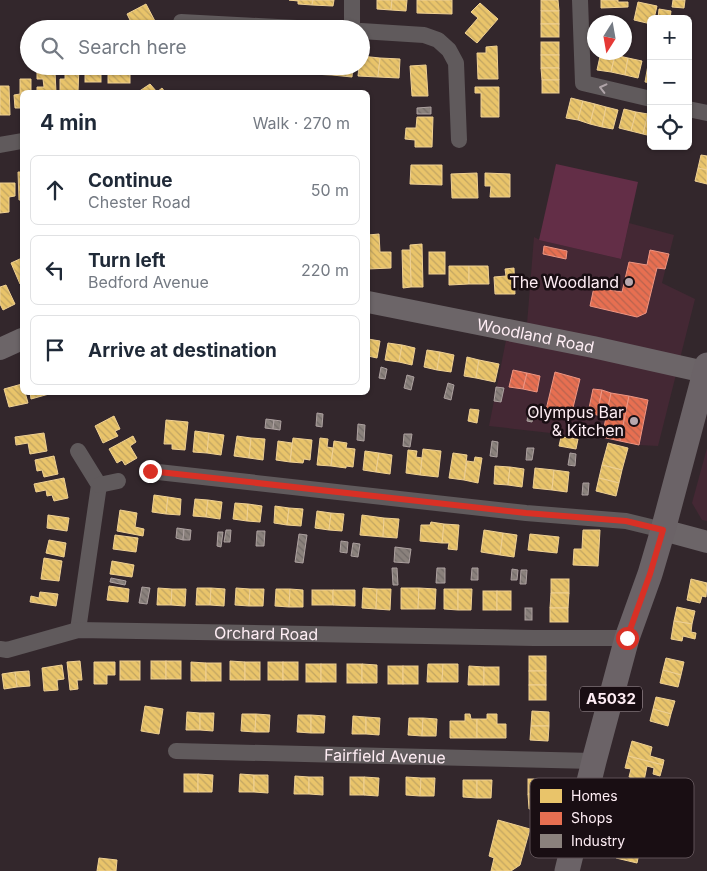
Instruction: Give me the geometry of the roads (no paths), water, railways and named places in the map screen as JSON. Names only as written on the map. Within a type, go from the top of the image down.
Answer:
[{"type":"main road","name":"A5032","points":[[590,778],[627,638],[650,574],[663,530],[706,369]]},
{"type":"main road","name":"A5032","points":[[567,871],[570,858]]},
{"type":"street","points":[[352,0],[352,20]]},
{"type":"street","points":[[580,0],[583,83],[647,98]]},
{"type":"street","points":[[370,32],[424,35],[438,40],[449,50],[456,63],[459,140]]},
{"type":"street","points":[[692,109],[707,113]]},
{"type":"street","points":[[0,145],[20,141]]},
{"type":"street","name":"Woodland Road","points":[[370,302],[706,369]]},
{"type":"street","points":[[0,349],[20,339]]},
{"type":"street","points":[[78,451],[99,485],[78,630]]},
{"type":"street","points":[[150,471],[526,513],[626,521],[707,542]]},
{"type":"street","points":[[99,485],[118,482]]},
{"type":"street","name":"Orchard Road","points":[[0,649],[7,650],[78,630],[627,638]]},
{"type":"street","name":"Fairfield Avenue","points":[[176,751],[594,761]]},
{"type":"place","name":"The Woodland","points":[[629,282]]},
{"type":"place","name":"Olympus Bar & Kitchen","points":[[634,421]]}]
